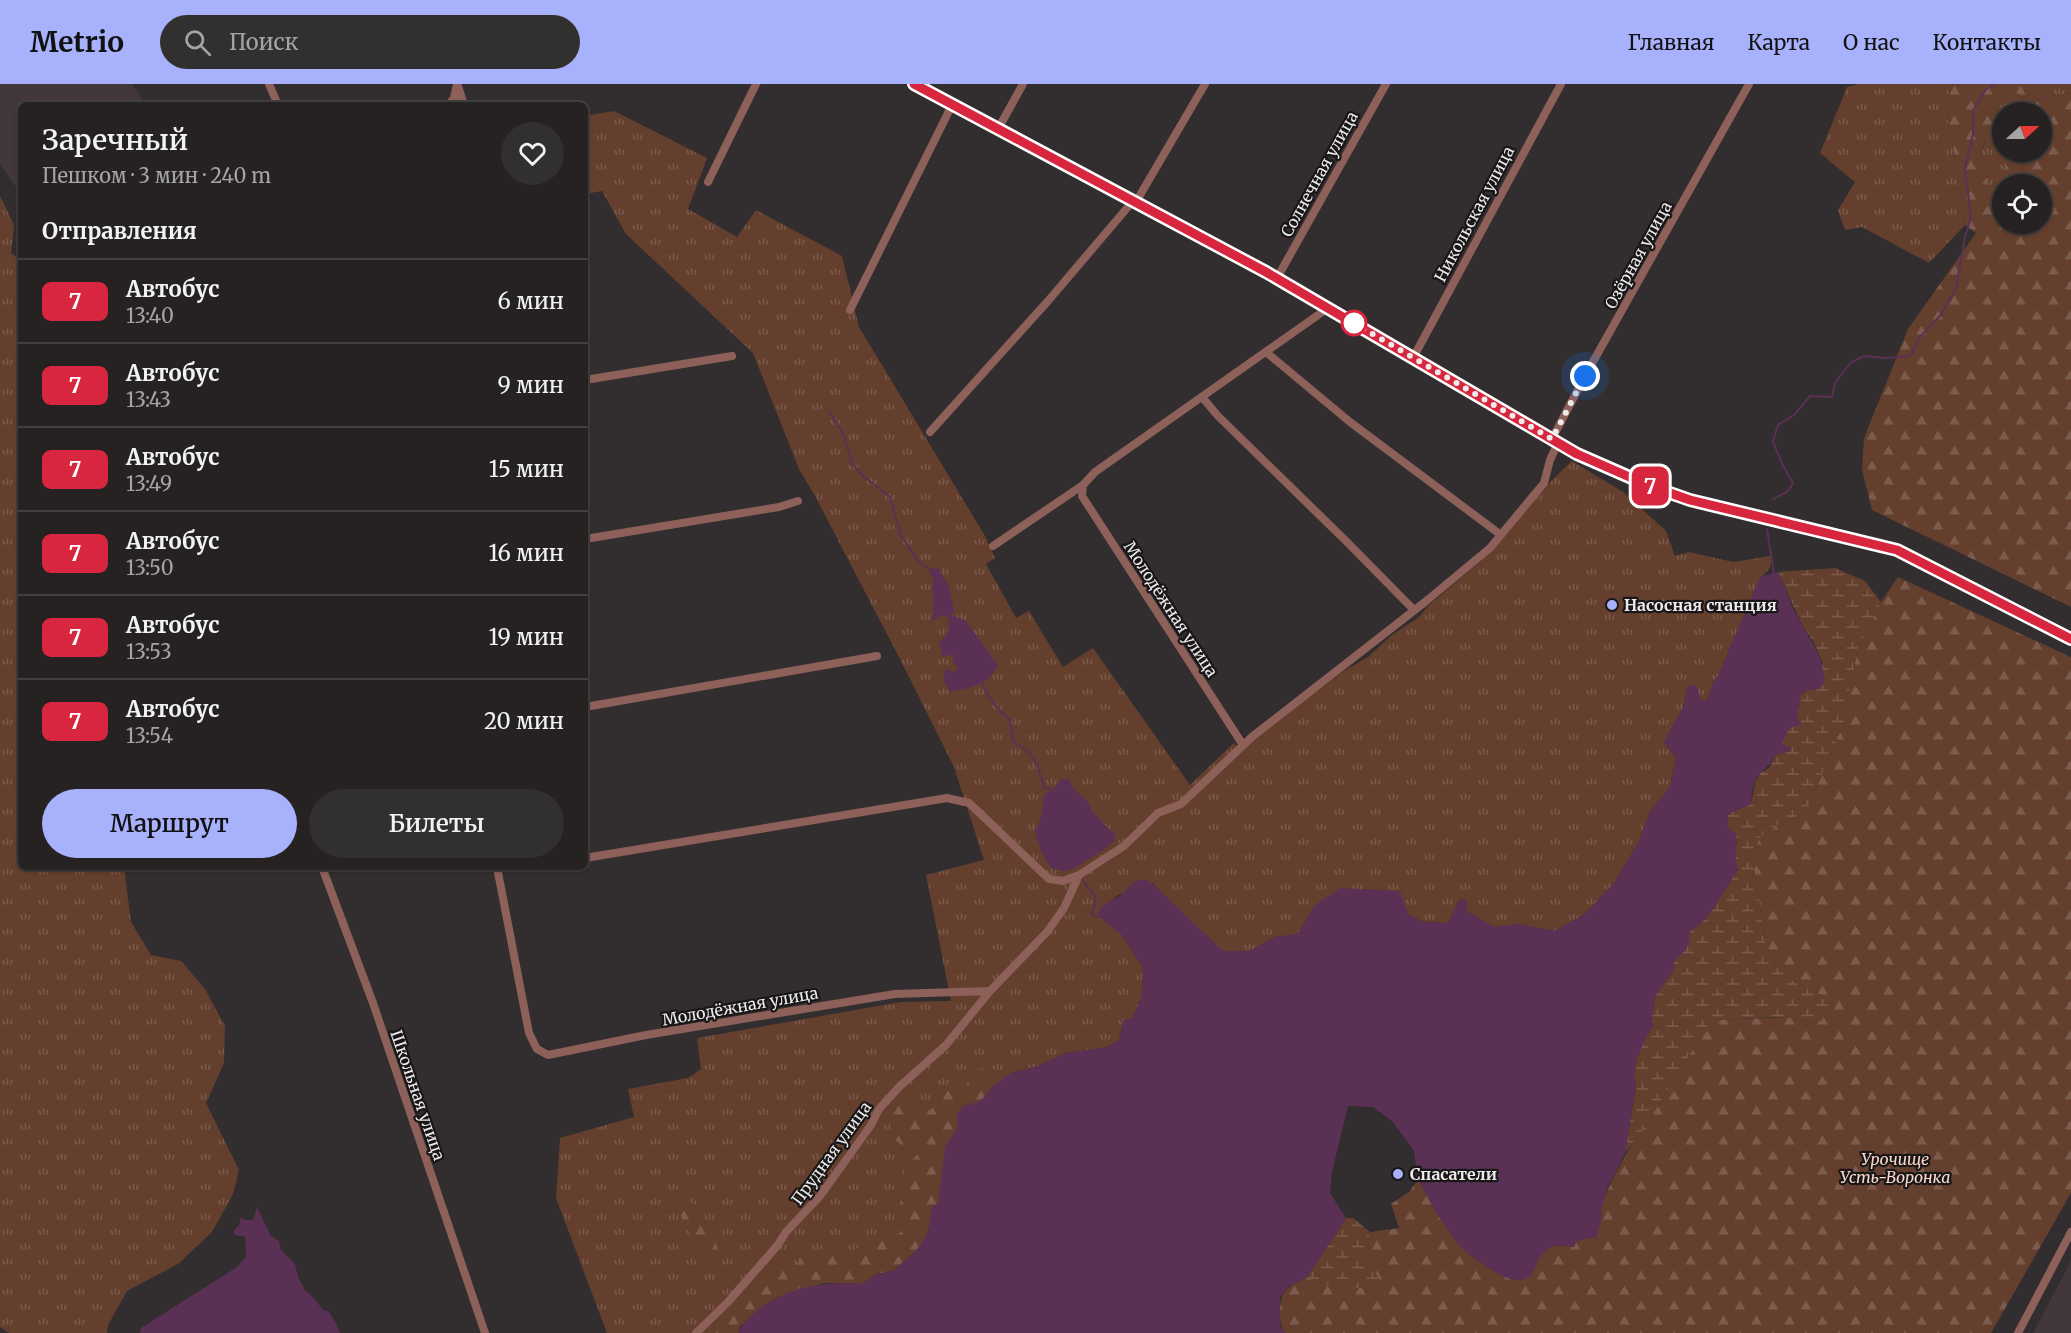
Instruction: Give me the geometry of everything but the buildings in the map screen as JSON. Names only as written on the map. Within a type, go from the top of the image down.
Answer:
[{"type":"street","points":[[269,84],[277,102]]},
{"type":"street","points":[[451,102],[458,84]]},
{"type":"street","points":[[458,84],[463,102]]},
{"type":"street","points":[[708,182],[756,84]]},
{"type":"street","points":[[914,84],[1276,278],[1555,441],[1619,473],[1690,500],[1897,550],[2071,639]]},
{"type":"street","points":[[998,129],[1023,84]]},
{"type":"street","points":[[930,432],[1134,202],[1205,84]]},
{"type":"street","name":"Солнечная улица","points":[[1276,278],[1386,84]]},
{"type":"street","name":"Никольская улица","points":[[1413,358],[1561,84]]},
{"type":"street","name":"Озёрная улица","points":[[1500,535],[1544,483],[1555,441],[1585,376],[1749,84]]},
{"type":"street","points":[[850,310],[952,105]]},
{"type":"street","points":[[993,546],[1083,485],[1095,472],[1328,308]]},
{"type":"street","points":[[588,858],[947,798],[969,803],[1049,879],[1063,881],[1079,875],[1124,846],[1158,813],[1181,804],[1243,745],[1490,548],[1500,535],[1350,422],[1266,352]]},
{"type":"street","points":[[588,380],[732,356]]},
{"type":"street","points":[[1202,397],[1218,416],[1414,610]]},
{"type":"street","name":"Молодёжная улица","points":[[1083,485],[1082,496],[1243,745]]},
{"type":"street","points":[[588,539],[779,507],[798,501]]},
{"type":"street","points":[[588,706],[877,656]]},
{"type":"street","name":"Школьная улица","points":[[323,870],[373,1003],[485,1333]]},
{"type":"street","name":"Молодёжная улица","points":[[498,870],[529,1032],[537,1049],[548,1055],[646,1035],[895,993],[990,991]]},
{"type":"street","points":[[990,991],[1047,932],[1064,908],[1079,875]]},
{"type":"street","name":"Прудная улица","points":[[696,1333],[728,1302],[777,1246],[786,1232],[820,1196],[871,1125],[879,1109],[900,1086],[946,1045],[990,991]]},
{"type":"street","points":[[2018,1333],[2071,1232]]},
{"type":"shaded area","points":[[0,84],[132,84],[144,102],[18,102],[18,190],[0,164]]},
{"type":"shaded area","points":[[935,568],[940,569],[941,575],[949,585],[955,612],[951,615],[966,621],[998,665],[984,681],[950,692],[944,681],[944,673],[947,669],[954,672],[958,668],[953,662],[952,654],[943,657],[939,643],[948,630],[949,622],[946,615],[931,622],[933,578],[929,572]]},
{"type":"shaded area","points":[[1778,572],[1795,612],[1817,652],[1825,683],[1816,690],[1807,690],[1800,695],[1797,716],[1801,725],[1789,728],[1782,744],[1790,747],[1790,751],[1775,755],[1770,764],[1759,774],[1754,784],[1751,804],[1728,814],[1727,827],[1736,834],[1738,870],[1711,912],[1690,931],[1686,949],[1674,961],[1673,971],[1655,996],[1651,1022],[1654,1024],[1634,1070],[1636,1085],[1625,1153],[1608,1187],[1596,1238],[1576,1242],[1574,1247],[1551,1247],[1538,1261],[1532,1276],[1519,1281],[1498,1274],[1468,1254],[1454,1239],[1418,1179],[1414,1151],[1392,1121],[1373,1107],[1348,1106],[1332,1172],[1330,1193],[1346,1218],[1307,1277],[1289,1286],[1280,1297],[1280,1326],[1285,1333],[738,1333],[752,1315],[790,1292],[818,1285],[862,1284],[877,1274],[893,1271],[916,1251],[924,1240],[929,1228],[932,1206],[938,1204],[945,1147],[958,1127],[956,1115],[963,1106],[981,1101],[994,1085],[1011,1073],[1038,1066],[1067,1053],[1107,1047],[1119,1040],[1124,1020],[1133,1018],[1142,995],[1143,967],[1121,934],[1098,913],[1103,906],[1124,893],[1138,880],[1145,880],[1154,885],[1223,951],[1250,951],[1275,937],[1298,934],[1315,905],[1340,888],[1400,891],[1408,914],[1423,922],[1448,923],[1460,899],[1466,900],[1468,912],[1494,927],[1518,924],[1555,931],[1585,914],[1615,882],[1639,841],[1650,812],[1670,787],[1676,758],[1664,742],[1683,708],[1688,687],[1694,685],[1698,689],[1700,700],[1706,700],[1760,577]]},
{"type":"shaded area","points":[[1061,779],[1068,779],[1075,790],[1088,802],[1092,811],[1116,833],[1113,842],[1106,848],[1066,871],[1052,869],[1041,851],[1035,830],[1041,818],[1044,795],[1056,787]]},
{"type":"shaded area","points":[[257,1207],[271,1236],[279,1241],[281,1250],[295,1264],[298,1277],[305,1290],[323,1310],[329,1312],[340,1333],[140,1333],[141,1328],[237,1267],[246,1257],[245,1236],[238,1236],[234,1234],[234,1231],[241,1217],[245,1220],[253,1220]]},
{"type":"shaded area","points":[[2071,1261],[2071,1333],[2033,1333]]},
{"type":"green space","points":[[1858,84],[1953,84],[1946,99],[1949,130],[1959,173],[1958,194],[1965,225],[1929,263],[1862,227],[1845,230],[1838,210],[1855,182],[1820,153],[1847,87]]},
{"type":"green space","points":[[1953,84],[2045,84],[2025,98],[2012,91],[2002,102],[1992,102],[1992,136],[1985,139],[1979,161],[1992,193],[1992,234],[2052,234],[2052,174],[2000,173],[2010,162],[2052,162],[2052,102],[2036,102],[2044,97],[2071,93],[2071,607],[1872,510],[1862,470],[1864,438],[1908,329],[1976,233],[1965,225],[1958,194],[1959,173],[1949,130],[1946,99]]},
{"type":"green space","points":[[2045,84],[2071,84],[2071,93],[2044,97],[2036,102],[2002,102],[2012,91],[2025,98]]},
{"type":"green space","points":[[614,111],[707,158],[688,209],[737,237],[756,210],[842,256],[859,327],[985,536],[995,558],[986,564],[1016,618],[1029,611],[1063,667],[1093,648],[1190,785],[1234,743],[1241,751],[1303,696],[1319,690],[1368,657],[1392,635],[1418,618],[1429,605],[1480,562],[1544,488],[1572,461],[1623,492],[1666,531],[1675,556],[1689,552],[1733,562],[1771,556],[1770,566],[1760,578],[1708,697],[1706,700],[1699,700],[1698,689],[1694,685],[1688,687],[1683,708],[1664,742],[1676,758],[1670,787],[1650,812],[1639,841],[1615,882],[1585,914],[1555,931],[1518,924],[1494,927],[1467,912],[1466,900],[1460,899],[1448,923],[1423,922],[1408,914],[1315,905],[1298,934],[1275,937],[1250,951],[1222,951],[1153,883],[1134,882],[1124,893],[1116,896],[1100,917],[1121,934],[1143,967],[1142,995],[1133,1018],[1124,1020],[1119,1040],[1107,1047],[1067,1053],[1038,1066],[1011,1073],[929,1228],[740,1326],[738,1333],[607,1333],[556,1198],[560,1138],[634,1117],[628,1089],[688,1078],[701,1069],[697,1038],[901,1002],[951,1001],[926,875],[984,860],[954,767],[900,659],[799,469],[753,353],[626,234],[602,191],[588,193],[588,115]]},
{"type":"green space","points":[[1992,117],[1992,162],[2010,162],[2000,174],[1992,174],[1992,194],[1979,161]]},
{"type":"green space","points":[[0,196],[14,225],[11,253],[18,258],[18,870],[124,870],[131,922],[151,955],[181,961],[205,989],[225,1026],[224,1063],[206,1103],[239,1170],[233,1194],[212,1232],[178,1264],[127,1291],[108,1325],[107,1333],[9,1333],[0,1327]]},
{"type":"green space","points":[[1835,568],[1865,581],[1881,602],[1857,651],[1845,720],[1806,812],[1781,823],[1760,837],[1752,856],[1766,945],[1779,969],[1796,983],[1823,996],[1829,1003],[1822,1021],[1778,1017],[1711,1020],[1638,1138],[1625,1153],[1636,1086],[1634,1070],[1653,1024],[1651,1022],[1655,996],[1673,971],[1674,961],[1686,949],[1690,931],[1711,912],[1738,870],[1733,858],[1737,842],[1727,827],[1728,814],[1751,804],[1755,782],[1760,773],[1769,768],[1797,716],[1800,695],[1807,690],[1823,664],[1778,572]]},
{"type":"green space","name":"Урочище Усть-Воронка","points":[[1898,577],[2071,657],[2071,1193],[1991,1333],[1285,1333],[1280,1320],[1282,1298],[1287,1289],[1307,1277],[1340,1290],[1382,1285],[1367,1259],[1370,1232],[1399,1228],[1391,1204],[1410,1191],[1418,1179],[1436,1212],[1467,1251],[1480,1262],[1513,1280],[1549,1247],[1565,1245],[1574,1247],[1576,1242],[1587,1238],[1622,1161],[1711,1020],[1795,1017],[1823,996],[1796,983],[1779,969],[1766,945],[1752,856],[1760,837],[1781,823],[1806,812],[1845,720],[1857,651],[1881,602]]},
{"type":"green space","points":[[979,1069],[990,1072],[994,1085],[981,1101],[963,1106],[958,1127],[945,1147],[938,1204],[932,1206],[929,1228],[916,1251],[893,1271],[877,1274],[862,1284],[820,1284],[804,1286],[790,1292],[740,1326],[738,1333],[695,1333],[733,1298],[747,1292],[758,1283],[758,1275],[764,1268],[774,1263],[798,1263],[803,1255],[846,1254],[861,1246],[885,1226],[891,1225],[894,1236],[901,1232],[902,1217],[899,1206],[903,1195],[904,1169],[920,1151],[901,1145],[894,1136],[891,1120],[892,1104],[909,1099],[924,1109],[931,1110],[948,1086],[959,1085],[964,1088]]},
{"type":"green space","points":[[684,1199],[700,1207],[719,1253],[720,1261],[715,1264],[683,1221],[678,1203]]},
{"type":"green space","points":[[1346,1218],[1353,1218],[1370,1232],[1367,1259],[1383,1285],[1340,1290],[1307,1277]]},
{"type":"waterway","points":[[1773,499],[1787,492],[1793,483],[1773,441],[1778,425],[1794,415],[1810,396],[1832,397],[1835,383],[1850,363],[1864,356],[1885,358],[1910,356],[1921,336],[1940,316],[1956,288],[1971,217],[1965,169],[1973,134],[1973,111],[1986,89],[1995,84]]},
{"type":"waterway","points":[[830,412],[844,436],[853,465],[890,497],[901,536],[919,562],[931,570]]},
{"type":"waterway","points":[[1767,529],[1774,574]]},
{"type":"waterway","points":[[982,682],[993,703],[1010,720],[1013,741],[1029,752],[1037,764],[1044,787],[1050,789]]},
{"type":"waterway","points":[[1081,878],[1096,898],[1092,915],[1100,917]]},
{"type":"bus line","name":"7","points":[[914,84],[1266,272],[1577,454],[1650,486],[1690,500],[1855,538],[1897,550],[2071,639]]},
{"type":"place","name":"Насосная станция","points":[[1612,605]]},
{"type":"place","name":"Спасатели","points":[[1398,1174]]},
{"type":"route","points":[[1354,323],[1552,439],[1585,376]]}]
